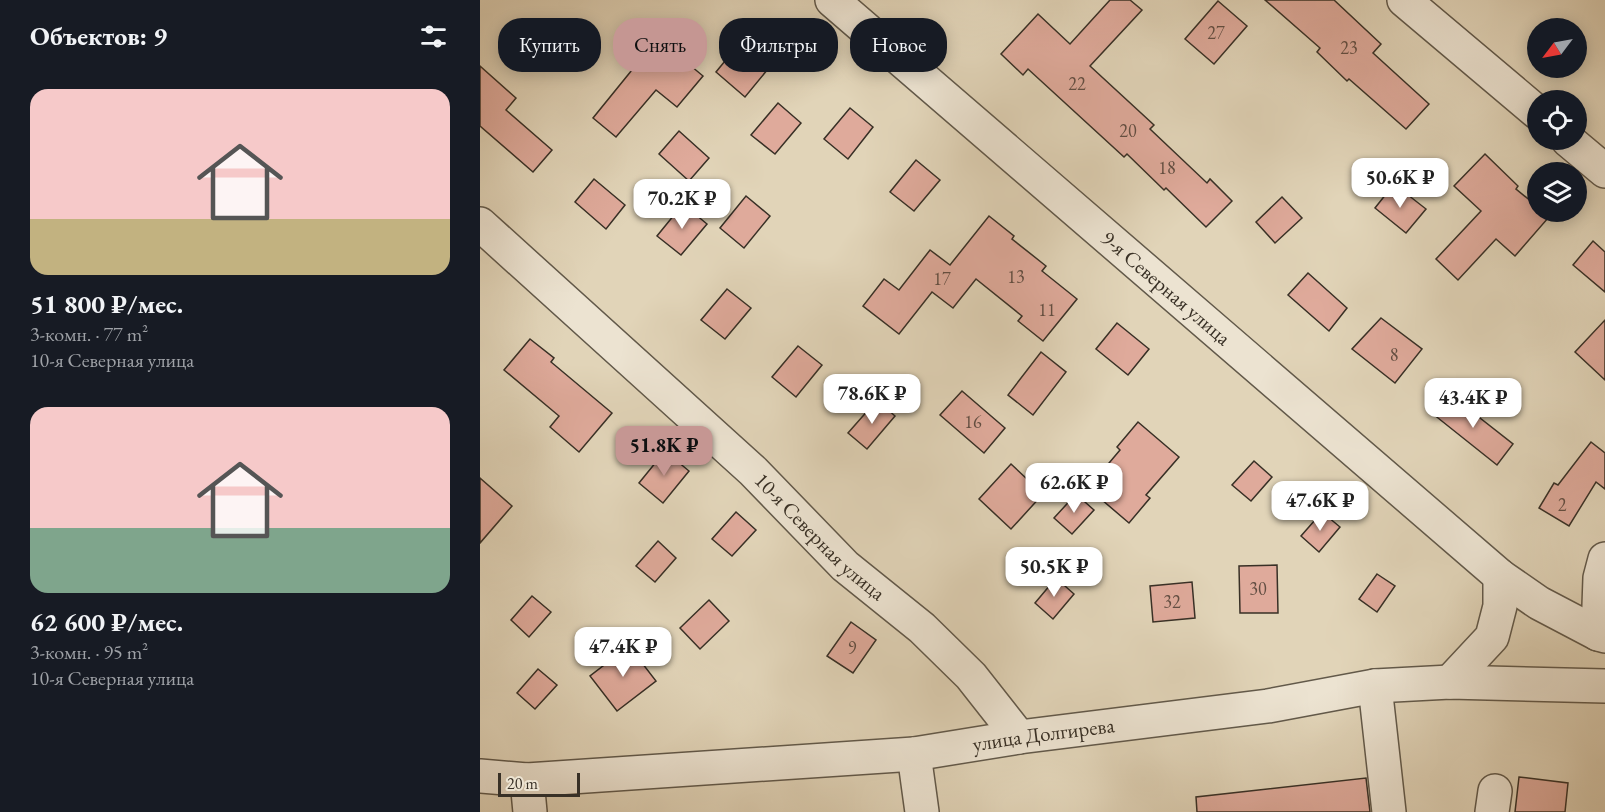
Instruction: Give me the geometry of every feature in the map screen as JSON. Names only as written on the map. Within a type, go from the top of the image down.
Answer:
[{"type":"street","name":"9-я Северная улица","points":[[832,0],[1500,576],[1539,603],[1601,635]]},
{"type":"street","points":[[1404,0],[1527,104]]},
{"type":"street","points":[[1580,150],[1605,171]]},
{"type":"street","name":"10-я Северная улица","points":[[480,224],[753,471],[845,566],[922,628],[971,676],[1019,736]]},
{"type":"street","points":[[1601,635],[1600,578],[1605,559]]},
{"type":"street","points":[[1450,682],[1492,637],[1500,606],[1500,576]]},
{"type":"street","name":"улица Долгирева","points":[[480,776],[529,796],[914,754],[1019,736],[1268,706],[1375,686],[1450,682],[1605,686]]},
{"type":"street","points":[[1375,686],[1389,812]]},
{"type":"street","points":[[914,754],[922,812]]},
{"type":"building","points":[[1110,0],[1130,0],[1142,10],[1090,66],[1154,125],[1150,129],[1207,183],[1210,179],[1232,201],[1206,227],[1166,188],[1164,190],[1127,154],[1124,157],[1028,69],[1023,75],[1001,54],[1038,14],[1070,44]]},
{"type":"building","points":[[1265,0],[1334,0],[1381,44],[1373,53],[1429,104],[1406,129],[1349,79],[1347,81],[1317,52],[1320,48]]},
{"type":"building","points":[[1218,1],[1247,26],[1214,64],[1185,39]]},
{"type":"building","points":[[480,66],[516,98],[506,110],[552,150],[533,172],[480,126]]},
{"type":"building","points":[[719,68],[719,72],[766,72],[745,97],[716,72]]},
{"type":"building","points":[[630,72],[698,72],[703,76],[677,107],[656,90],[616,137],[593,118]]},
{"type":"building","points":[[778,103],[801,123],[775,154],[751,135]]},
{"type":"building","points":[[850,108],[873,127],[848,159],[824,139]]},
{"type":"building","points":[[679,131],[709,158],[689,181],[659,154]]},
{"type":"building","points":[[1485,154],[1527,198],[1527,222],[1545,222],[1515,256],[1496,239],[1458,280],[1436,259],[1481,211],[1454,186]]},
{"type":"building","points":[[916,160],[940,180],[914,211],[890,192]]},
{"type":"building","points":[[594,179],[625,205],[606,229],[575,202]]},
{"type":"building","points":[[1394,184],[1426,209],[1406,233],[1375,208]]},
{"type":"building","points":[[746,196],[770,216],[744,248],[720,228]]},
{"type":"building","points":[[1282,197],[1302,218],[1275,243],[1256,222]]},
{"type":"building","points":[[683,204],[707,224],[681,255],[657,236]]},
{"type":"building","points":[[989,216],[1014,236],[1012,239],[1046,266],[1042,271],[1077,299],[1043,341],[1018,321],[1022,316],[976,279],[953,308],[932,292],[899,334],[863,306],[884,279],[899,290],[930,250],[950,265]]},
{"type":"building","points":[[1593,241],[1605,252],[1605,292],[1573,265]]},
{"type":"building","points":[[1308,273],[1347,308],[1329,331],[1288,295]]},
{"type":"building","points":[[727,289],[751,308],[725,339],[701,320]]},
{"type":"building","points":[[1381,318],[1422,349],[1395,383],[1352,349]]},
{"type":"building","points":[[1605,320],[1605,380],[1575,352]]},
{"type":"building","points":[[1117,323],[1149,349],[1128,375],[1096,349]]},
{"type":"building","points":[[530,339],[554,358],[551,362],[612,413],[579,452],[550,427],[559,416],[504,370]]},
{"type":"building","points":[[798,346],[822,365],[796,397],[772,377]]},
{"type":"building","points":[[1041,352],[1066,372],[1033,415],[1008,395]]},
{"type":"building","points":[[962,391],[1005,428],[984,453],[940,415]]},
{"type":"building","points":[[1450,393],[1513,444],[1497,465],[1433,414]]},
{"type":"building","points":[[877,400],[895,416],[867,449],[848,433]]},
{"type":"building","points":[[1138,422],[1179,457],[1146,495],[1150,498],[1129,523],[1088,488],[1120,450],[1117,447]]},
{"type":"building","points":[[1591,442],[1605,453],[1605,489],[1596,482],[1569,526],[1539,508],[1554,483],[1558,485]]},
{"type":"building","points":[[665,451],[689,471],[663,503],[639,483]]},
{"type":"building","points":[[1254,461],[1272,477],[1251,501],[1232,485]]},
{"type":"building","points":[[1011,464],[1043,494],[1011,529],[979,499]]},
{"type":"building","points":[[480,478],[512,506],[480,543]]},
{"type":"building","points":[[1076,494],[1094,510],[1072,534],[1054,518]]},
{"type":"building","points":[[736,512],[756,530],[732,556],[712,539]]},
{"type":"building","points":[[1322,512],[1340,527],[1319,552],[1301,536]]},
{"type":"building","points":[[658,541],[676,558],[655,582],[636,566]]},
{"type":"building","points":[[1277,565],[1278,613],[1240,613],[1239,566]]},
{"type":"building","points":[[1377,574],[1395,586],[1377,612],[1359,599]]},
{"type":"building","points":[[1056,578],[1074,594],[1053,619],[1035,603]]},
{"type":"building","points":[[1192,582],[1195,618],[1153,622],[1150,586]]},
{"type":"building","points":[[532,596],[551,612],[529,637],[511,620]]},
{"type":"building","points":[[709,600],[729,621],[700,649],[680,628]]},
{"type":"building","points":[[851,622],[876,640],[853,673],[827,656]]},
{"type":"building","points":[[629,646],[656,681],[617,711],[590,676]]},
{"type":"building","points":[[538,669],[557,685],[535,709],[517,693]]},
{"type":"building","points":[[1519,777],[1568,783],[1565,812],[1515,812]]},
{"type":"building","points":[[1366,778],[1370,812],[1197,812],[1196,797]]}]
